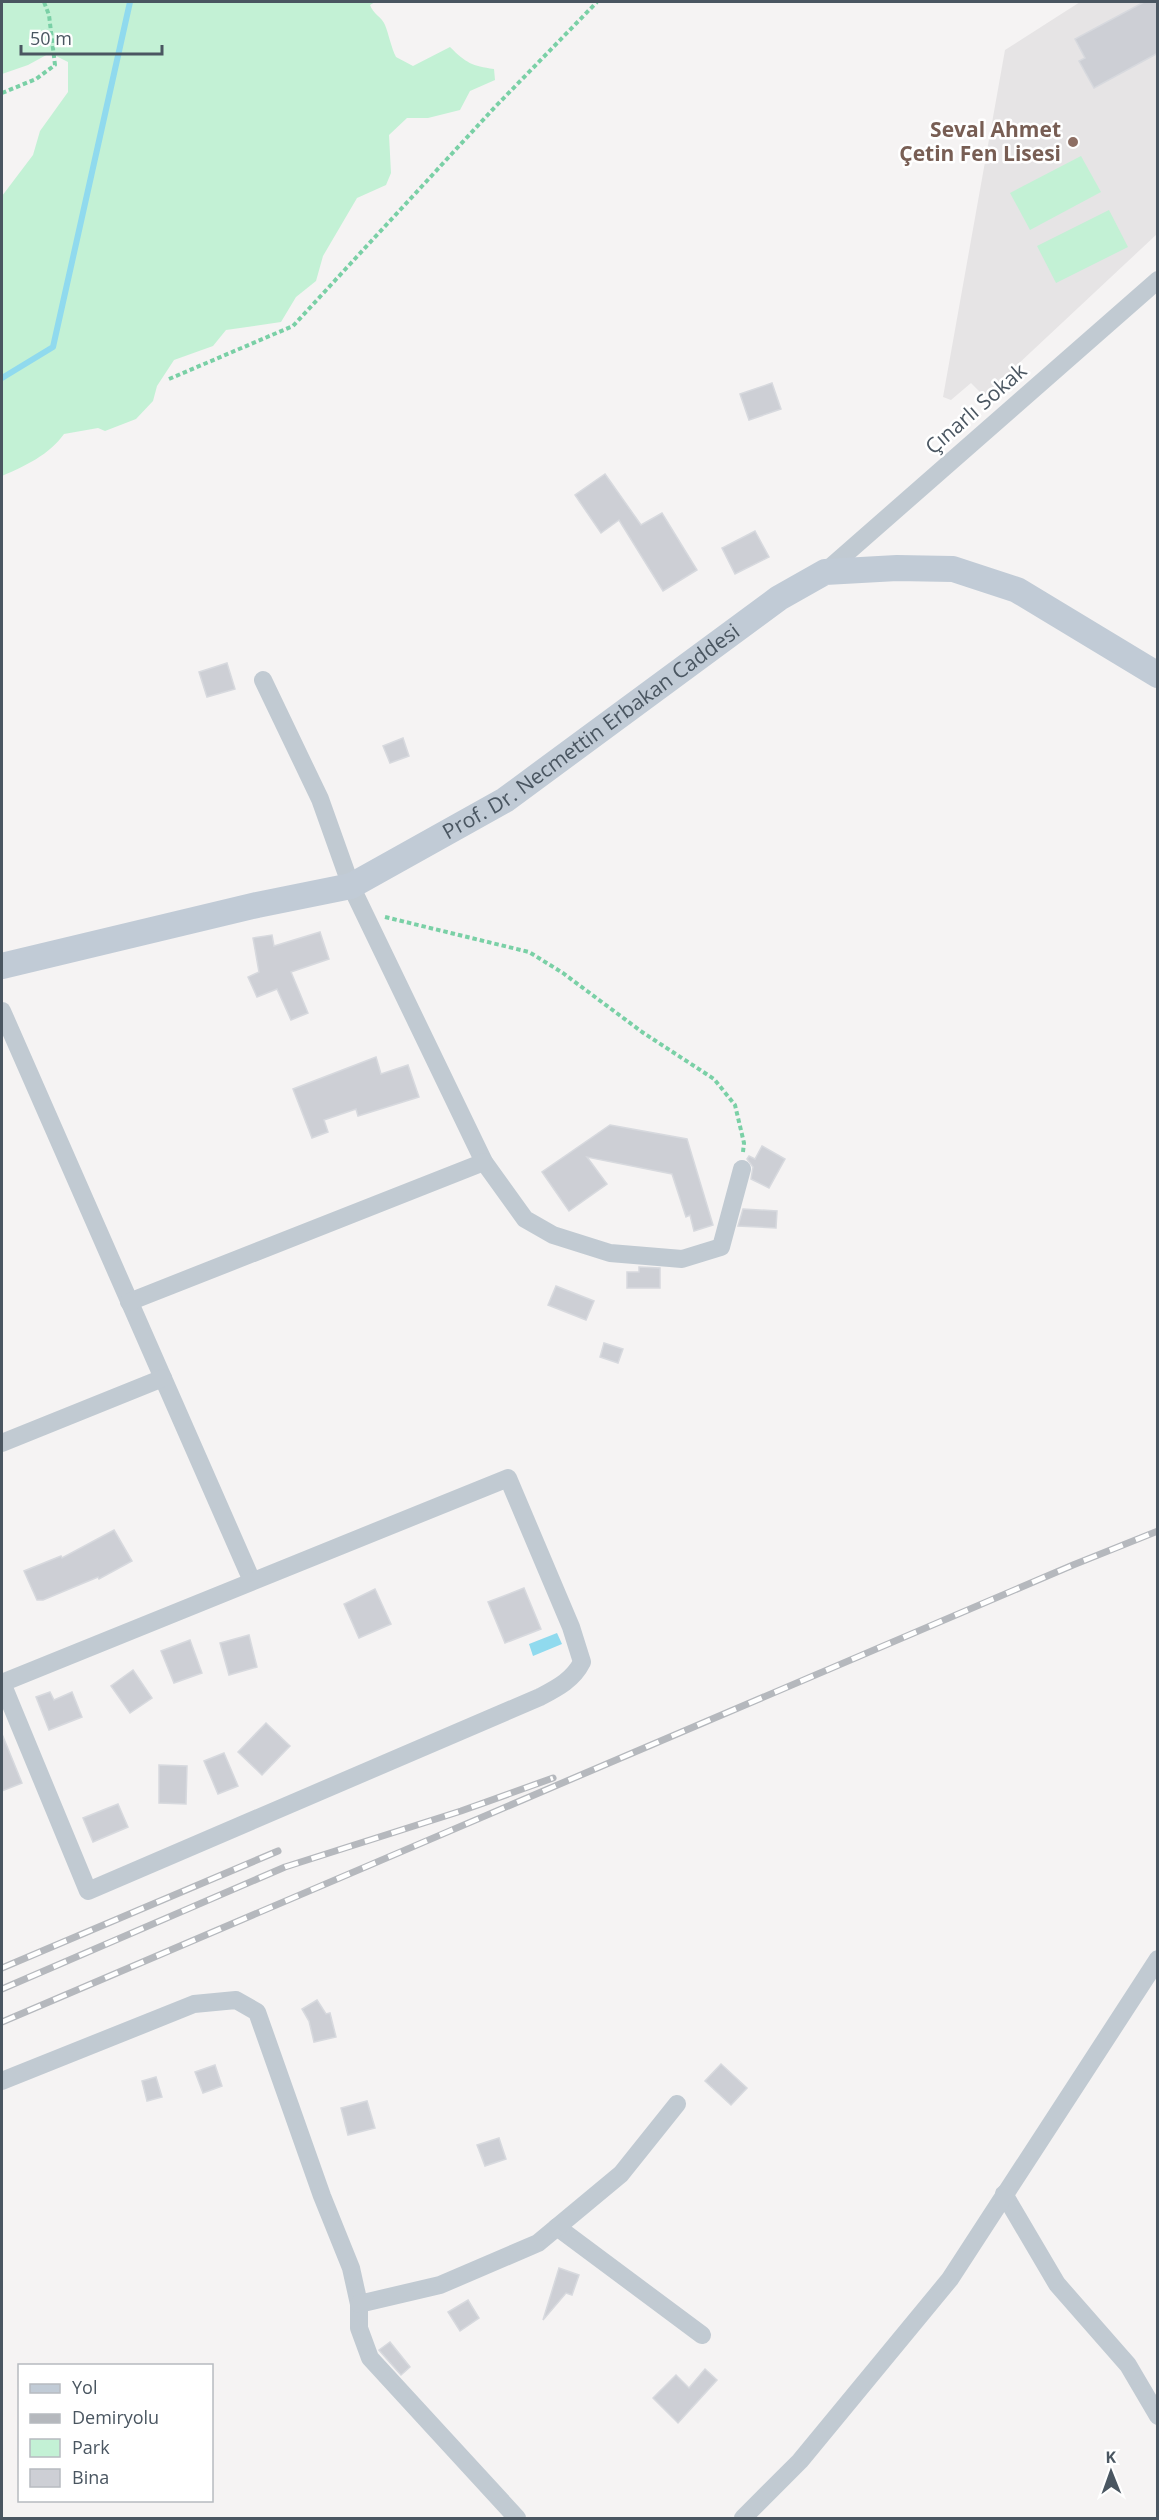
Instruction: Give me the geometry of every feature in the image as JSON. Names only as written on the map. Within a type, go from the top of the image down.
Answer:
[{"type":"street","name":"Çınarlı Sokak","points":[[825,572],[1158,280]]},
{"type":"street","name":"Prof. Dr. Necmettin Erbakan Caddesi","points":[[2,966],[257,905],[351,886],[505,800],[779,598],[825,572],[897,568],[953,569],[992,581],[1017,590],[1158,675]]},
{"type":"street","points":[[263,680],[320,799],[351,886],[484,1162],[525,1218],[553,1235],[610,1253],[681,1259],[721,1247],[742,1168]]},
{"type":"street","points":[[2,1011],[252,1581]]},
{"type":"street","points":[[129,1302],[484,1162]]},
{"type":"street","points":[[2,1443],[163,1378]]},
{"type":"street","points":[[508,1478],[571,1627],[582,1662],[577,1673],[570,1679],[540,1697],[88,1891],[2,1683],[508,1478]]},
{"type":"street","points":[[743,2518],[800,2461],[950,2279],[1158,1959]]},
{"type":"street","points":[[2,2081],[194,2004],[236,2000],[257,2012],[322,2196],[351,2268],[359,2304],[359,2328],[370,2358],[517,2518]]},
{"type":"street","points":[[359,2304],[440,2285],[538,2242],[621,2174],[677,2104]]},
{"type":"street","points":[[1004,2194],[1057,2284],[1128,2365],[1158,2416]]},
{"type":"street","points":[[557,2227],[702,2335]]},
{"type":"path","points":[[2,93],[36,79],[56,65],[49,15],[44,2]]},
{"type":"path","points":[[169,379],[293,326],[495,107],[597,2]]},
{"type":"path","points":[[364,912],[529,952],[563,973],[642,1032],[714,1079],[735,1105],[744,1143],[742,1168]]},
{"type":"shaded area","name":"Seval Ahmet Çetin Fen Lisesi","points":[[1080,2],[1157,2],[1157,234],[984,396],[971,383],[951,400],[943,397],[1005,50]]},
{"type":"green space","points":[[2,2],[375,2],[370,5],[384,22],[396,57],[413,66],[450,47],[470,63],[494,69],[495,80],[470,91],[460,110],[428,118],[407,118],[389,135],[391,173],[386,185],[357,198],[323,256],[316,281],[296,297],[281,322],[226,330],[213,346],[174,360],[157,386],[153,401],[136,419],[105,431],[98,428],[64,434],[44,454],[2,476],[2,196],[33,155],[40,131],[68,92],[68,62],[50,53],[28,65],[2,74]]},
{"type":"green space","points":[[1081,156],[1101,192],[1030,230],[1010,193]]},
{"type":"green space","points":[[1109,210],[1128,247],[1056,283],[1037,246]]},
{"type":"water","points":[[557,1633],[562,1644],[533,1656],[529,1644]]},
{"type":"building","points":[[1144,2],[1158,2],[1158,53],[1094,88],[1079,61],[1085,58],[1075,39]]},
{"type":"building","points":[[772,383],[781,409],[749,420],[740,394]]},
{"type":"building","points":[[605,474],[641,525],[662,513],[697,570],[663,591],[619,520],[601,533],[575,495]]},
{"type":"building","points":[[755,531],[769,557],[735,574],[722,548]]},
{"type":"building","points":[[227,663],[235,689],[207,697],[199,672]]},
{"type":"building","points":[[403,738],[409,756],[390,763],[383,746]]},
{"type":"building","points":[[320,932],[329,959],[291,972],[308,1013],[291,1020],[277,989],[257,997],[248,977],[259,972],[253,938],[272,935],[274,946]]},
{"type":"building","points":[[376,1057],[381,1074],[408,1065],[419,1097],[358,1116],[356,1109],[324,1120],[328,1132],[312,1138],[293,1089]]},
{"type":"building","points":[[610,1125],[687,1139],[713,1225],[694,1231],[690,1215],[686,1217],[672,1174],[587,1157],[607,1184],[569,1211],[542,1172]]},
{"type":"building","points":[[762,1146],[785,1159],[769,1188],[751,1179],[753,1167],[747,1159],[749,1156],[755,1159]]},
{"type":"building","points":[[743,1209],[777,1211],[776,1228],[738,1226]]},
{"type":"building","points":[[639,1267],[660,1268],[660,1288],[627,1288],[627,1272],[639,1272]]},
{"type":"building","points":[[556,1286],[594,1301],[586,1320],[548,1305]]},
{"type":"building","points":[[604,1343],[623,1349],[618,1363],[600,1357]]},
{"type":"building","points":[[114,1530],[132,1561],[99,1579],[98,1577],[43,1600],[37,1600],[24,1571],[61,1556],[62,1558]]},
{"type":"building","points":[[524,1588],[541,1629],[505,1643],[488,1602]]},
{"type":"building","points":[[375,1589],[391,1624],[359,1638],[344,1604]]},
{"type":"building","points":[[249,1635],[257,1667],[229,1675],[220,1643]]},
{"type":"building","points":[[190,1640],[202,1673],[174,1683],[161,1651]]},
{"type":"building","points":[[133,1670],[152,1698],[130,1713],[111,1686]]},
{"type":"building","points":[[50,1692],[54,1700],[72,1692],[82,1717],[49,1730],[36,1697]]},
{"type":"building","points":[[266,1723],[290,1746],[262,1775],[238,1752]]},
{"type":"building","points":[[2,1734],[22,1783],[2,1791]]},
{"type":"building","points":[[224,1753],[238,1786],[218,1794],[204,1761]]},
{"type":"building","points":[[159,1765],[187,1766],[186,1804],[159,1803]]},
{"type":"building","points":[[118,1804],[128,1827],[93,1842],[83,1818]]},
{"type":"building","points":[[317,2000],[326,2014],[330,2013],[336,2037],[314,2042],[309,2021],[302,2009]]},
{"type":"building","points":[[721,2064],[747,2088],[731,2105],[705,2081]]},
{"type":"building","points":[[215,2065],[222,2086],[203,2093],[195,2072]]},
{"type":"building","points":[[156,2077],[162,2097],[147,2101],[142,2081]]},
{"type":"building","points":[[367,2101],[375,2128],[348,2135],[341,2108]]},
{"type":"building","points":[[499,2138],[506,2159],[485,2166],[477,2145]]},
{"type":"building","points":[[559,2268],[579,2275],[572,2295],[566,2293],[543,2320]]},
{"type":"building","points":[[468,2300],[479,2318],[460,2331],[448,2312]]},
{"type":"building","points":[[390,2342],[410,2367],[401,2375],[379,2350]]},
{"type":"building","points":[[705,2369],[717,2380],[678,2423],[653,2398],[676,2375],[689,2388]]},
{"type":"waterway","points":[[2,378],[53,347],[130,2]]},
{"type":"railway","points":[[2,2022],[1073,1565],[1158,1531]]},
{"type":"railway","points":[[2,1989],[285,1867],[461,1811],[553,1778]]},
{"type":"railway","points":[[2,1968],[278,1851]]},
{"type":"place","name":"Seval Ahmet Çetin Fen Lisesi","points":[[1073,142]]}]
